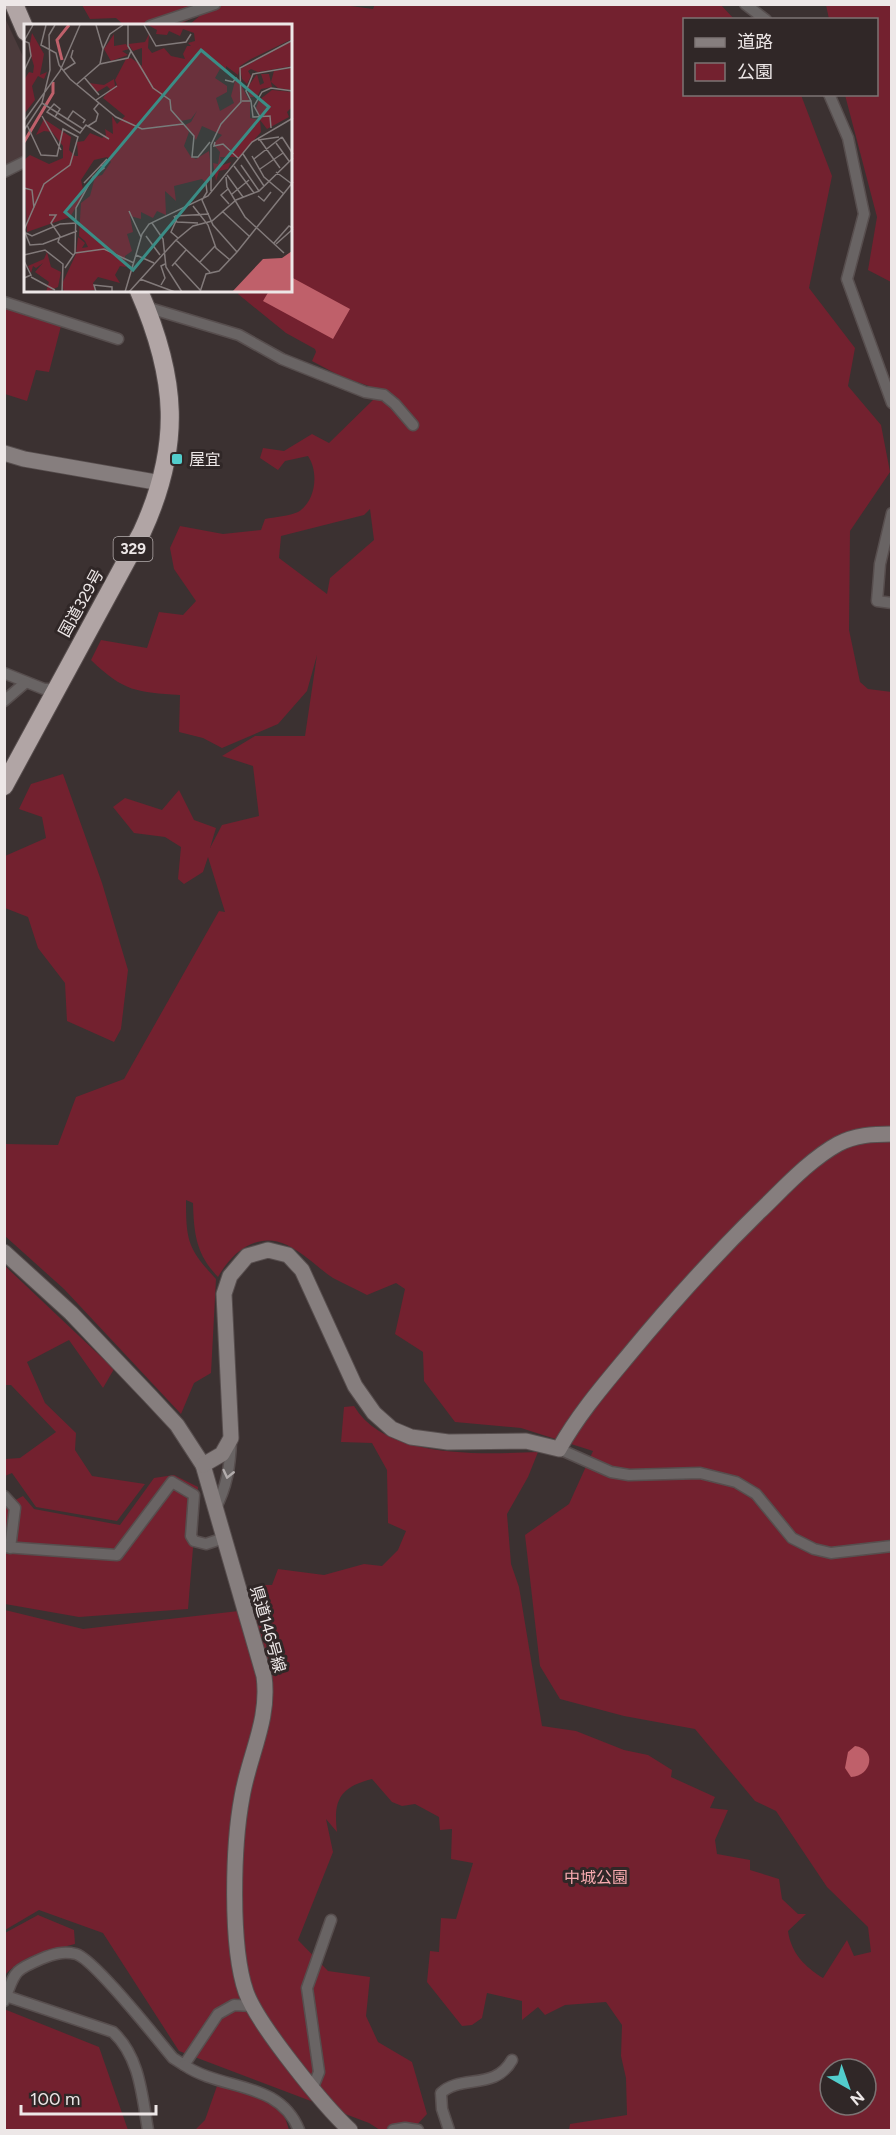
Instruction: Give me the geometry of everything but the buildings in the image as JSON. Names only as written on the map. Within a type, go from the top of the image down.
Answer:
[{"type":"highway","points":[[14,4],[24,27]]},
{"type":"highway","name":"国道329号","points":[[4,786],[142,532],[161,483],[168,453],[170,394],[157,335],[143,299]]},
{"type":"street","points":[[156,24],[214,4]]},
{"type":"street","points":[[745,4],[763,18]]},
{"type":"street","points":[[831,96],[848,138],[864,214],[847,279],[887,374],[891,403]]},
{"type":"street","points":[[4,172],[24,162]]},
{"type":"street","points":[[143,299],[239,335],[282,359],[365,392],[384,395],[413,425]]},
{"type":"street","points":[[4,302],[118,339]]},
{"type":"street","points":[[4,453],[24,459],[161,483]]},
{"type":"street","points":[[891,513],[880,564],[877,601],[891,603]]},
{"type":"street","points":[[4,673],[44,689],[56,689]]},
{"type":"street","points":[[4,701],[25,683]]},
{"type":"street","points":[[559,1449],[573,1423],[594,1396],[700,1269],[771,1201],[837,1144],[852,1137],[891,1134]]},
{"type":"street","points":[[215,1509],[230,1467],[231,1438],[224,1294],[237,1265],[247,1256],[268,1250],[288,1255],[302,1270],[355,1386],[374,1413],[392,1429],[411,1437],[448,1442],[526,1441],[559,1449],[611,1472],[629,1475],[700,1473],[736,1482],[756,1494],[792,1538],[814,1549],[831,1552],[891,1546]]},
{"type":"street","name":"県道146号線","points":[[4,1252],[72,1313],[151,1397],[177,1425],[203,1465],[264,1676],[266,1693],[261,1729],[242,1797],[237,1849],[240,1965],[247,1994],[253,2006],[313,2087],[350,2130]]},
{"type":"street","points":[[203,1465],[222,1454],[231,1438]]},
{"type":"street","points":[[4,1496],[15,1508],[7,1548],[117,1555],[172,1482],[194,1495],[191,1536],[194,1541],[206,1544],[224,1538]]},
{"type":"street","points":[[313,2087],[319,2072],[307,1988],[331,1920]]},
{"type":"street","points":[[148,2130],[135,2062],[124,2042],[113,2032],[5,1999],[13,1975],[21,1968],[58,1952],[78,1955],[98,1969],[173,2058],[195,2073],[266,2094],[289,2112],[299,2130]]},
{"type":"street","points":[[184,2066],[218,2014],[234,2005],[253,2006]]},
{"type":"street","points":[[449,2130],[442,2109],[441,2093],[447,2087],[499,2076],[512,2060]]},
{"type":"street","points":[[393,2130],[405,2128],[418,2130]]},
{"type":"shaded area","points":[[4,16],[24,59],[24,157],[5,167]]},
{"type":"shaded area","points":[[292,278],[350,309],[333,339],[263,301],[268,292],[292,292]]},
{"type":"shaded area","points":[[855,1746],[867,1752],[869,1762],[864,1772],[851,1777],[845,1768],[848,1752]]},
{"type":"green space","name":"中城公園","points":[[223,4],[336,4],[373,9],[375,4],[721,5],[733,18],[683,18],[683,96],[801,96],[832,176],[809,288],[855,348],[848,386],[881,425],[890,472],[850,531],[849,630],[860,682],[868,689],[892,692],[891,2130],[569,2130],[570,2124],[627,2115],[626,2078],[621,2056],[622,2025],[606,2002],[565,2005],[545,2015],[538,2007],[522,2020],[522,2001],[487,1993],[482,2018],[472,2025],[462,2026],[427,1982],[430,1951],[439,1952],[441,1918],[456,1919],[473,1863],[451,1859],[452,1829],[440,1830],[439,1817],[415,1804],[402,1806],[392,1802],[372,1779],[352,1786],[341,1796],[336,1811],[337,1832],[326,1819],[333,1852],[298,1940],[328,1971],[370,1977],[366,2016],[378,2042],[412,2062],[427,2114],[412,2130],[380,2130],[369,2123],[179,2051],[103,1933],[39,1910],[5,1930],[5,1610],[83,1629],[264,1608],[258,1585],[272,1585],[278,1569],[324,1575],[364,1564],[382,1566],[398,1550],[406,1531],[388,1523],[387,1470],[372,1443],[341,1442],[344,1407],[354,1406],[369,1424],[389,1436],[412,1445],[464,1453],[538,1452],[528,1477],[507,1514],[511,1564],[519,1587],[542,1726],[576,1731],[624,1750],[648,1755],[672,1770],[671,1777],[715,1797],[710,1808],[728,1810],[715,1840],[717,1854],[750,1860],[750,1870],[779,1879],[782,1899],[798,1914],[806,1914],[788,1931],[796,1953],[816,1974],[823,1978],[847,1940],[854,1956],[871,1952],[868,1927],[827,1887],[776,1811],[755,1801],[695,1729],[624,1716],[560,1699],[540,1666],[525,1535],[569,1504],[593,1451],[521,1428],[455,1422],[424,1381],[423,1352],[395,1334],[405,1289],[396,1283],[367,1295],[333,1278],[293,1248],[276,1241],[256,1242],[246,1246],[230,1259],[218,1277],[201,1252],[194,1224],[193,1203],[186,1200],[190,1244],[216,1279],[211,1373],[194,1383],[181,1414],[64,1289],[5,1236],[5,1144],[58,1145],[76,1097],[124,1079],[219,911],[225,912],[208,857],[203,872],[184,884],[178,879],[181,847],[165,837],[134,833],[113,807],[125,798],[162,810],[179,790],[194,820],[216,828],[210,848],[222,825],[259,816],[253,766],[222,756],[255,736],[305,736],[317,655],[307,691],[278,724],[222,748],[203,738],[179,732],[180,695],[153,693],[132,688],[113,679],[91,660],[101,640],[147,648],[159,612],[183,615],[196,601],[174,569],[170,548],[180,526],[223,534],[261,530],[265,519],[298,512],[309,501],[314,486],[314,470],[308,456],[285,461],[278,470],[260,458],[263,448],[284,451],[312,434],[329,443],[374,399],[373,391],[369,386],[342,377],[312,361],[315,349],[286,333],[238,294],[240,292],[292,292],[292,24],[190,24],[202,14]],"holes":[[[370,509],[374,540],[330,578],[327,594],[279,558],[281,536],[364,515]]]},
{"type":"green space","points":[[82,5],[214,5],[181,24],[123,24],[116,18],[90,19]]},
{"type":"green space","points":[[826,5],[891,5],[891,282],[868,270],[877,217],[845,96],[878,96],[878,18],[829,18]]},
{"type":"green space","points":[[5,308],[61,326],[49,372],[36,370],[27,401],[5,394]]},
{"type":"green space","points":[[63,774],[102,883],[128,970],[121,1029],[114,1042],[67,1021],[65,983],[38,948],[28,917],[5,908],[5,856],[46,838],[42,817],[19,809],[31,784]]},
{"type":"green space","points":[[4,1265],[114,1369],[103,1388],[69,1340],[27,1362],[45,1403],[76,1433],[75,1450],[92,1476],[145,1484],[117,1521],[36,1507],[12,1473],[5,1476],[5,1459],[20,1458],[56,1432],[11,1385],[5,1385]]},
{"type":"green space","points":[[174,1475],[198,1487],[188,1609],[79,1617],[5,1604],[4,1506],[23,1496],[34,1509],[120,1525],[154,1478]]},
{"type":"green space","points":[[38,1915],[74,1930],[75,1944],[28,1958],[5,1975],[5,1933]]},
{"type":"green space","points":[[4,2009],[99,2047],[128,2130],[5,2130]]},
{"type":"green space","points":[[217,2086],[249,2095],[251,2092],[272,2102],[280,2109],[289,2130],[195,2130],[205,2120]]},
{"type":"place","name":"屋宜","points":[[177,459]]}]
